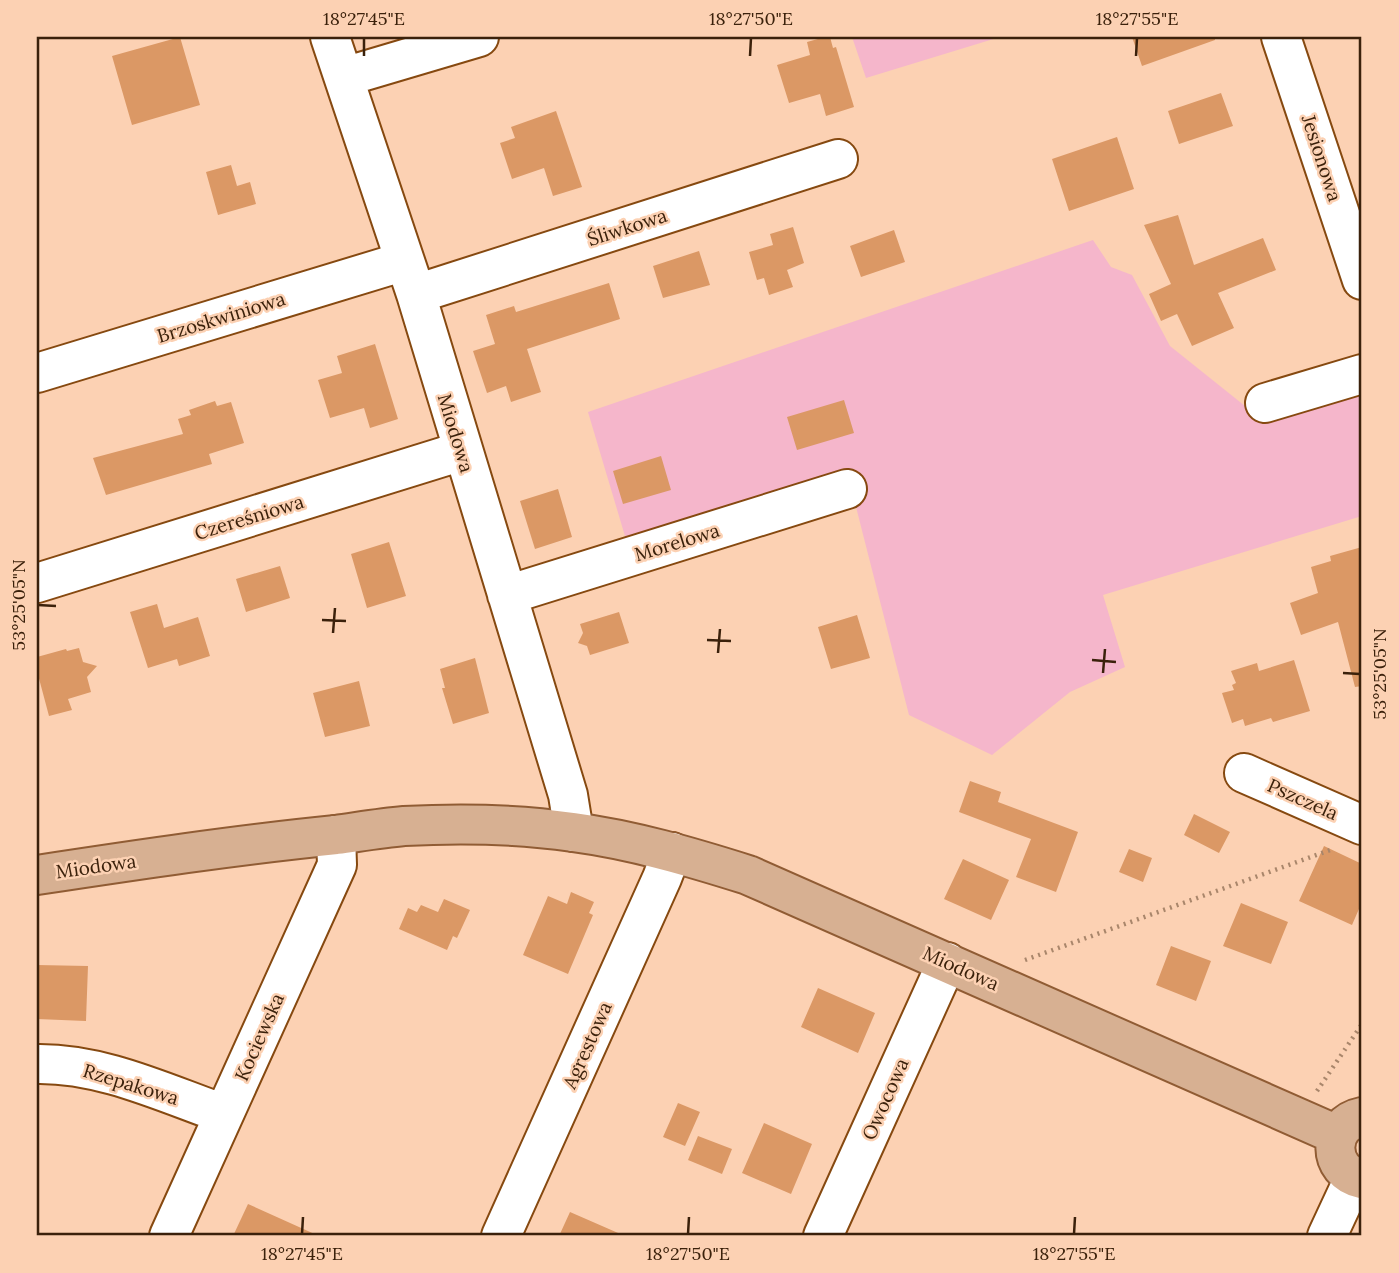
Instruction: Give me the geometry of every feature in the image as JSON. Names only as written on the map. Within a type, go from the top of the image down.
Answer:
[{"type":"main road","name":"Miodowa","points":[[37,875],[267,841],[403,826],[482,825],[574,832],[671,852],[748,875],[1299,1118],[1350,1126]]},
{"type":"main road","points":[[1350,1126],[1334,1148],[1344,1171],[1358,1179]]},
{"type":"street","name":"Miodowa","points":[[330,37],[410,278],[568,796],[574,832]]},
{"type":"street","points":[[344,77],[479,37]]},
{"type":"street","name":"Jesionowa","points":[[1281,37],[1362,280]]},
{"type":"street","name":"Śliwkowa","points":[[410,278],[838,159]]},
{"type":"street","name":"Brzoskwiniowa","points":[[37,373],[410,278]]},
{"type":"street","points":[[1265,403],[1362,374]]},
{"type":"street","name":"Czereśniowa","points":[[37,583],[461,451]]},
{"type":"street","name":"Morelowa","points":[[507,596],[847,489]]},
{"type":"street","name":"Pszczela","points":[[1244,773],[1362,825]]},
{"type":"street","name":"Kociewska","points":[[169,1236],[337,865],[336,835]]},
{"type":"street","name":"Agrestowa","points":[[501,1236],[662,878],[671,852]]},
{"type":"street","name":"Owocowa","points":[[823,1236],[947,962]]},
{"type":"street","name":"Rzepakowa","points":[[37,1064],[56,1064],[107,1072],[224,1114]]},
{"type":"street","points":[[1327,1236],[1358,1179]]},
{"type":"path","points":[[1299,1118],[1362,1024]]},
{"type":"shaded area","points":[[852,37],[1000,37],[866,78]]},
{"type":"shaded area","points":[[1093,240],[1111,267],[1132,275],[1170,346],[1260,418],[1362,388],[1362,516],[1103,595],[1125,667],[1070,692],[992,755],[909,715],[855,503],[636,573],[588,412]]},
{"type":"building","points":[[180,37],[200,105],[132,125],[112,56]]},
{"type":"building","points":[[830,37],[833,48],[836,47],[854,107],[826,116],[820,94],[789,103],[777,65],[810,55],[807,42]]},
{"type":"building","points":[[1132,37],[1215,37],[1215,40],[1142,66]]},
{"type":"building","points":[[1221,93],[1233,126],[1179,144],[1168,111]]},
{"type":"building","points":[[556,111],[582,187],[553,196],[544,168],[512,179],[500,143],[515,138],[511,127]]},
{"type":"building","points":[[1117,137],[1134,189],[1069,211],[1052,159]]},
{"type":"building","points":[[231,165],[237,186],[250,182],[256,204],[218,215],[206,172]]},
{"type":"building","points":[[1178,215],[1194,265],[1263,238],[1276,270],[1218,293],[1234,328],[1192,346],[1177,314],[1161,321],[1149,294],[1171,284],[1144,225]]},
{"type":"building","points":[[793,227],[804,263],[787,270],[793,287],[769,295],[764,278],[757,280],[749,252],[773,245],[770,234]]},
{"type":"building","points":[[894,230],[905,262],[861,277],[850,246]]},
{"type":"building","points":[[699,251],[710,285],[663,298],[653,266]]},
{"type":"building","points":[[609,283],[620,319],[527,349],[541,392],[511,402],[506,386],[487,393],[473,351],[495,344],[486,315],[514,306],[516,312]]},
{"type":"building","points":[[375,344],[398,419],[370,428],[364,408],[330,418],[318,380],[342,373],[337,356]]},
{"type":"building","points":[[844,400],[854,433],[797,450],[787,417]]},
{"type":"building","points":[[215,401],[217,406],[231,402],[244,443],[209,454],[212,464],[106,495],[93,458],[183,434],[178,419],[191,415],[189,410]]},
{"type":"building","points":[[661,456],[671,490],[623,504],[613,471]]},
{"type":"building","points":[[558,489],[572,537],[535,549],[520,501]]},
{"type":"building","points":[[389,542],[406,596],[367,608],[351,554]]},
{"type":"building","points":[[1362,547],[1362,686],[1355,687],[1338,622],[1301,635],[1290,603],[1318,593],[1311,567],[1331,561],[1330,556]]},
{"type":"building","points":[[280,566],[290,598],[246,612],[236,579]]},
{"type":"building","points":[[157,604],[164,628],[198,617],[210,656],[179,666],[177,659],[148,668],[130,612]]},
{"type":"building","points":[[619,612],[629,643],[590,655],[587,646],[578,643],[583,633],[580,624]]},
{"type":"building","points":[[857,615],[870,658],[831,669],[818,627]]},
{"type":"building","points":[[79,648],[83,662],[97,666],[87,677],[91,692],[68,699],[72,710],[49,716],[37,671],[37,657]]},
{"type":"building","points":[[475,658],[489,713],[453,724],[442,688],[445,688],[440,669]]},
{"type":"building","points":[[1294,660],[1310,711],[1273,722],[1271,718],[1245,726],[1243,719],[1232,723],[1222,693],[1234,690],[1232,685],[1236,683],[1231,671],[1257,663],[1259,671]]},
{"type":"building","points":[[359,681],[370,726],[325,737],[313,693]]},
{"type":"building","points":[[970,781],[1001,792],[998,802],[1078,832],[1056,892],[1016,877],[1031,839],[959,812]]},
{"type":"building","points":[[1194,814],[1230,832],[1219,853],[1184,835]]},
{"type":"building","points":[[1324,846],[1362,864],[1362,902],[1352,925],[1299,901]]},
{"type":"building","points":[[1129,849],[1152,858],[1143,882],[1119,872]]},
{"type":"building","points":[[963,859],[1009,880],[991,920],[944,899]]},
{"type":"building","points":[[571,892],[594,902],[589,913],[593,915],[568,974],[523,955],[548,896],[567,904]]},
{"type":"building","points":[[444,899],[470,910],[457,938],[453,936],[447,950],[399,929],[408,908],[417,912],[421,905],[438,912]]},
{"type":"building","points":[[1241,903],[1288,922],[1271,964],[1223,946]]},
{"type":"building","points":[[1171,946],[1211,961],[1196,1001],[1156,985]]},
{"type":"building","points":[[37,965],[88,966],[86,1021],[37,1019]]},
{"type":"building","points":[[818,988],[875,1013],[858,1053],[801,1027]]},
{"type":"building","points":[[678,1103],[700,1112],[685,1146],[663,1137]]},
{"type":"building","points":[[764,1123],[812,1144],[791,1194],[742,1173]]},
{"type":"building","points":[[698,1136],[732,1149],[722,1174],[688,1160]]},
{"type":"building","points":[[248,1204],[319,1236],[233,1236]]},
{"type":"building","points":[[570,1212],[625,1236],[559,1236]]}]
